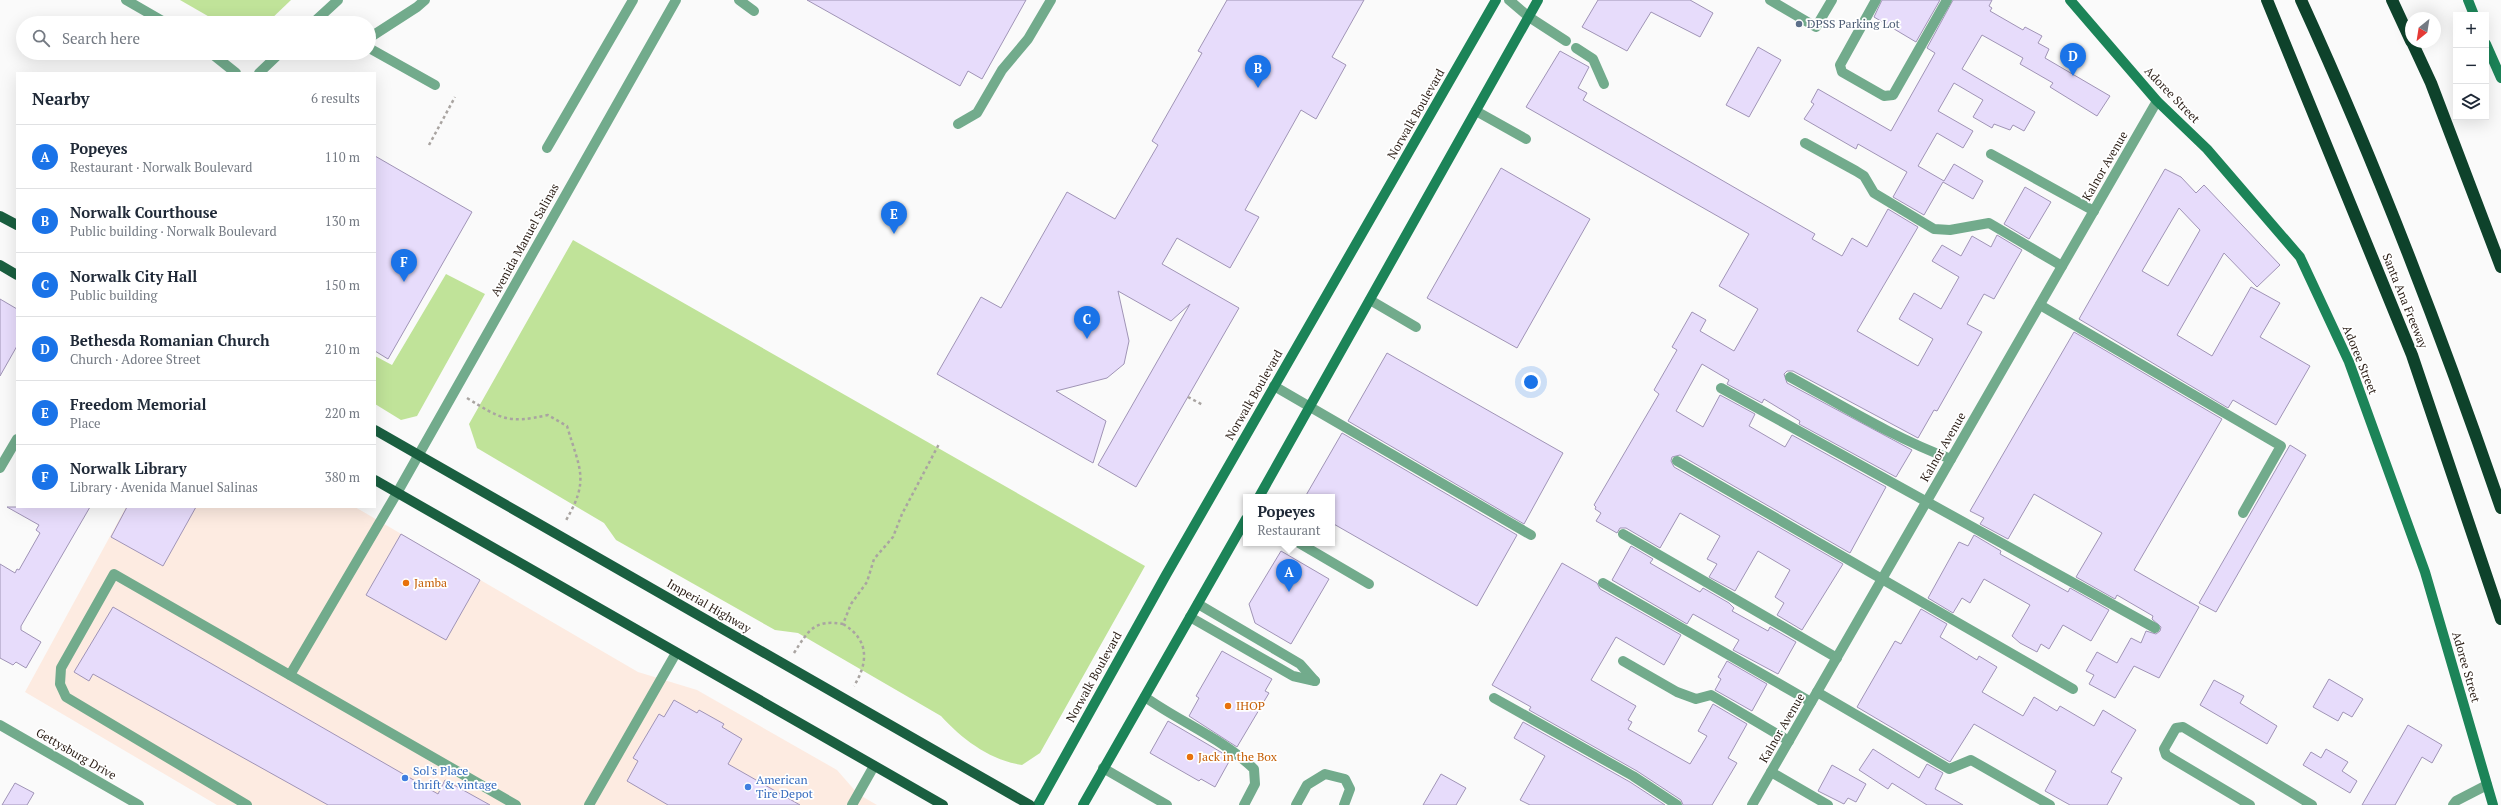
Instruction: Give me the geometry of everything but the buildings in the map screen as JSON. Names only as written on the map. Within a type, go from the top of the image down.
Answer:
[{"type":"highway","name":"Santa Ana Freeway","points":[[2268,0],[2412,355],[2501,619]]},
{"type":"highway","points":[[2301,0],[2373,165],[2444,345],[2501,508]]},
{"type":"highway","points":[[2392,0],[2405,28]]},
{"type":"highway","points":[[2414,48],[2431,82],[2501,267]]},
{"type":"main road","name":"Norwalk Boulevard","points":[[1038,805],[1274,386],[1329,294],[1496,0]]},
{"type":"main road","points":[[1261,494],[1538,0]]},
{"type":"main road","name":"Adoree Street","points":[[2070,0],[2157,101],[2207,149],[2300,257],[2349,362],[2425,572],[2493,805]]},
{"type":"main road","points":[[2468,0],[2473,12]]},
{"type":"main road","points":[[2488,48],[2501,78]]},
{"type":"main road","points":[[0,216],[16,225]]},
{"type":"main road","points":[[0,266],[16,274]]},
{"type":"main road","name":"Imperial Highway","points":[[376,431],[1030,805]]},
{"type":"main road","points":[[376,481],[943,805]]},
{"type":"main road","points":[[1083,805],[1243,524]]},
{"type":"street","points":[[126,0],[154,16]]},
{"type":"street","points":[[324,16],[338,0]]},
{"type":"street","points":[[376,34],[417,8],[424,0]]},
{"type":"street","points":[[546,148],[633,0]]},
{"type":"street","name":"Avenida Manuel Salinas","points":[[290,675],[419,455],[676,0]]},
{"type":"street","points":[[739,0],[754,11]]},
{"type":"street","points":[[958,124],[977,113],[1002,70],[1028,39],[1051,0]]},
{"type":"street","points":[[1509,0],[1529,17],[1566,41]]},
{"type":"street","points":[[1770,0],[1816,27],[1832,0]]},
{"type":"street","points":[[1876,0],[1840,65],[1842,72],[1884,96],[1893,95],[1947,0]]},
{"type":"street","points":[[1576,48],[1593,59],[1604,84]]},
{"type":"street","points":[[376,52],[435,85]]},
{"type":"street","points":[[220,60],[235,72]]},
{"type":"street","points":[[260,72],[273,60]]},
{"type":"street","name":"Kalnor Avenue","points":[[1752,805],[2157,101]]},
{"type":"street","points":[[1476,111],[1526,139]]},
{"type":"street","points":[[1805,143],[1856,170],[1864,176],[1874,193],[1934,228],[1950,230],[1989,223],[2062,266]]},
{"type":"street","points":[[1991,154],[2094,211]]},
{"type":"street","points":[[1370,300],[1416,327]]},
{"type":"street","points":[[2040,305],[2281,446],[2243,513]]},
{"type":"street","points":[[1790,377],[1922,449],[1951,459]]},
{"type":"street","points":[[1274,386],[1309,408],[1531,535]]},
{"type":"street","points":[[1721,388],[2155,628]]},
{"type":"street","points":[[0,468],[16,441]]},
{"type":"street","points":[[1677,462],[2073,689]]},
{"type":"street","points":[[1623,534],[1836,658]]},
{"type":"street","points":[[1304,546],[1369,584]]},
{"type":"street","points":[[248,805],[66,697],[60,684],[61,668],[114,574],[516,805]]},
{"type":"street","points":[[1603,582],[1811,702]]},
{"type":"street","points":[[1190,617],[1293,676],[1315,680],[1300,664],[1198,604]]},
{"type":"street","points":[[589,805],[676,653]]},
{"type":"street","points":[[1623,661],[1677,692],[1696,699],[1711,695],[1789,741]]},
{"type":"street","points":[[1817,692],[1949,769],[1972,760],[2050,805]]},
{"type":"street","points":[[1145,697],[1170,715],[1240,756],[1254,770],[1255,784],[1244,805]]},
{"type":"street","points":[[1494,698],[1633,776],[1677,804]]},
{"type":"street","name":"Gettysburg Drive","points":[[0,725],[139,805]]},
{"type":"street","points":[[2250,805],[2166,755],[2164,749],[2176,728],[2183,727],[2312,805]]},
{"type":"street","points":[[852,805],[874,766]]},
{"type":"street","points":[[1103,768],[1166,805]]},
{"type":"street","points":[[1771,772],[1828,805]]},
{"type":"street","points":[[1296,805],[1307,785],[1325,774],[1345,779],[1350,790],[1344,805]]},
{"type":"street","points":[[2453,805],[2456,801],[2488,785]]},
{"type":"path","points":[[429,145],[455,97]]},
{"type":"path","points":[[455,391],[507,420],[522,421],[548,415],[567,426],[581,473],[581,488],[574,506],[557,535]]},
{"type":"path","points":[[1188,397],[1203,405]]},
{"type":"path","points":[[843,624],[851,604],[866,582],[874,559],[893,537],[902,514],[939,444]]},
{"type":"path","points":[[787,666],[810,630],[830,622],[843,624],[852,630],[858,638],[863,648],[865,662],[862,672],[846,700]]},
{"type":"shaded area","points":[[125,508],[357,508],[638,672],[697,690],[837,770],[858,794],[877,805],[217,805],[25,692]]},
{"type":"green space","points":[[180,0],[291,0],[274,16],[208,16]]},
{"type":"green space","points":[[573,240],[1145,566],[1040,753],[1022,765],[999,759],[988,754],[958,733],[941,716],[798,633],[775,630],[616,540],[604,523],[477,448],[469,424]]},
{"type":"green space","points":[[446,274],[485,294],[417,416],[401,420],[376,405],[376,357],[392,365]]},
{"type":"place","name":"DPSS Parking Lot","points":[[1799,24]]},
{"type":"place","name":"Bethesda Romanian Church","points":[[2073,76]]},
{"type":"place","name":"Norwalk Courthouse","points":[[1258,88]]},
{"type":"place","name":"Freedom Memorial","points":[[894,234]]},
{"type":"place","name":"Norwalk Library","points":[[404,282]]},
{"type":"place","name":"Norwalk City Hall","points":[[1087,339]]},
{"type":"place","name":"Jamba","points":[[406,583]]},
{"type":"place","name":"Popeyes","points":[[1289,592]]},
{"type":"place","name":"IHOP","points":[[1228,706]]},
{"type":"place","name":"Jack in the Box","points":[[1190,757]]},
{"type":"place","name":"Sol's Place thrift & vintage","points":[[405,778]]},
{"type":"place","name":"American Tire Depot","points":[[748,787]]}]
